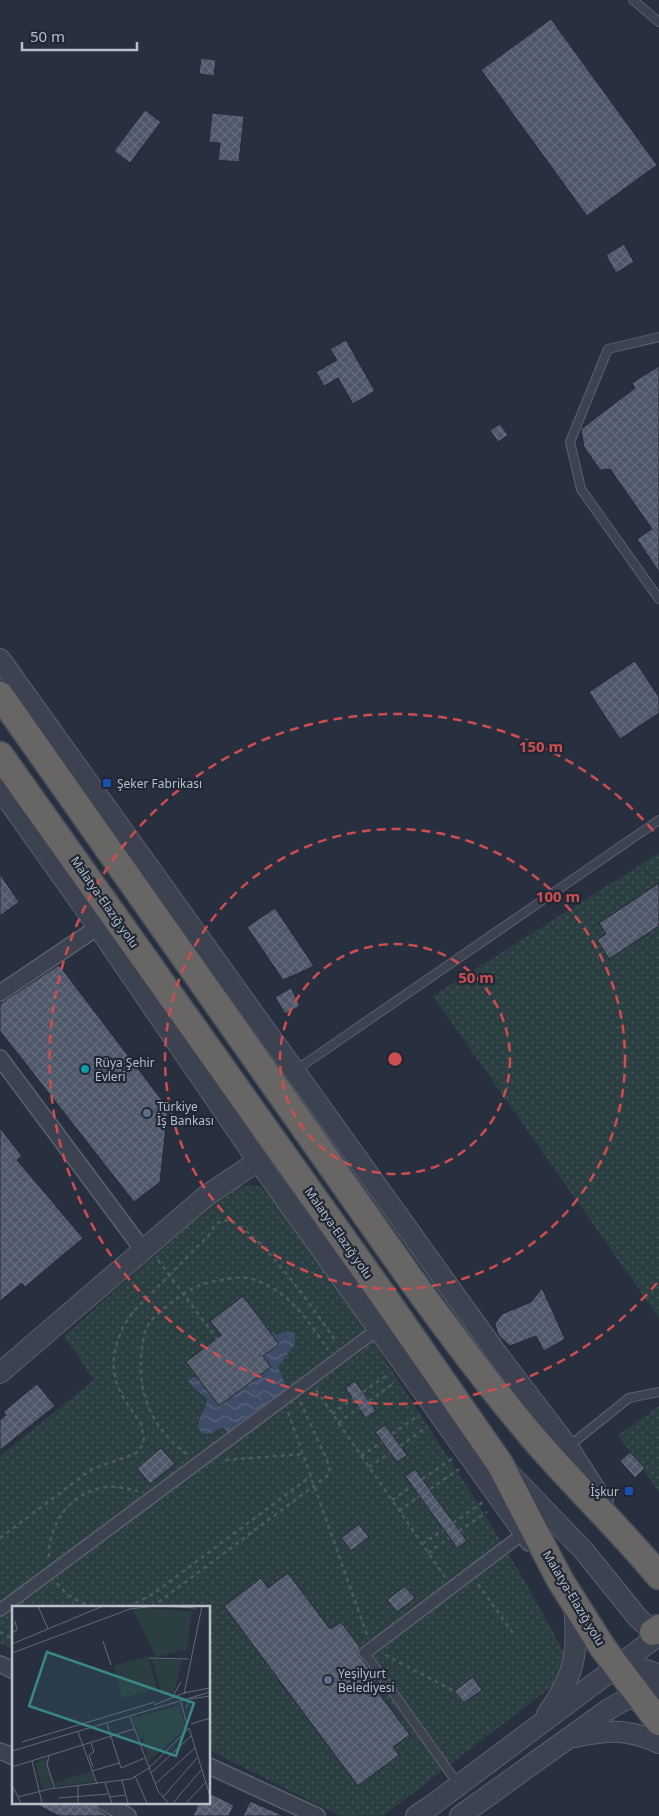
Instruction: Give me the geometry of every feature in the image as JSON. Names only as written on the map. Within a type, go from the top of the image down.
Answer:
[{"type":"highway","points":[[0,695],[410,1278],[462,1349],[526,1430],[659,1576]]},
{"type":"highway","name":"Malatya-Elazığ yolu","points":[[0,755],[380,1291],[500,1464],[567,1591],[617,1667],[648,1691],[659,1722]]},
{"type":"street","points":[[0,660],[496,1351],[568,1447],[622,1534]]},
{"type":"street","points":[[0,789],[98,927],[258,1161],[498,1498],[567,1591],[576,1636],[574,1661],[557,1700],[537,1728]]},
{"type":"street","points":[[0,993],[98,927]]},
{"type":"street","points":[[0,1058],[145,1248]]},
{"type":"street","points":[[0,1373],[206,1196],[258,1161]]},
{"type":"street","points":[[0,1610],[378,1329]]},
{"type":"street","points":[[416,1816],[537,1728],[617,1667],[657,1633],[638,1618],[584,1551],[500,1464]]},
{"type":"street","points":[[368,1650],[524,1533]]},
{"type":"street","points":[[0,1664],[12,1671]]},
{"type":"street","points":[[617,1667],[636,1667],[659,1675]]},
{"type":"street","points":[[460,1816],[609,1709],[648,1691]]},
{"type":"street","points":[[565,1739],[600,1731],[614,1730],[630,1733],[659,1743]]},
{"type":"street","points":[[0,1750],[12,1756]]},
{"type":"street","points":[[210,1766],[317,1816]]},
{"type":"street","points":[[107,1804],[128,1816]]},
{"type":"lane","points":[[633,0],[659,22]]},
{"type":"lane","points":[[659,337],[608,350],[570,442],[581,489],[659,599]]},
{"type":"lane","points":[[294,1071],[659,820]]},
{"type":"lane","points":[[568,1447],[630,1398],[659,1392]]},
{"type":"lane","points":[[368,1650],[459,1786]]},
{"type":"path","points":[[0,1538],[92,1468],[134,1454],[142,1446],[144,1438],[141,1424],[124,1399],[116,1382],[113,1362],[117,1342],[123,1327],[132,1313],[209,1235],[216,1224],[223,1220],[238,1226],[260,1244],[283,1268],[340,1358]]},
{"type":"path","points":[[145,1248],[170,1276],[217,1339]]},
{"type":"path","points":[[304,1454],[199,1462],[183,1451],[162,1432],[150,1410],[142,1385],[140,1364],[142,1345],[147,1327],[157,1315],[183,1294],[203,1284],[219,1280],[247,1278],[274,1289],[288,1299],[340,1358]]},
{"type":"path","points":[[363,1392],[406,1368]]},
{"type":"path","points":[[369,1401],[406,1368]]},
{"type":"path","points":[[309,1381],[452,1588]]},
{"type":"path","points":[[249,1384],[268,1411]]},
{"type":"path","points":[[153,1606],[327,1476],[330,1468],[295,1391]]},
{"type":"path","points":[[284,1399],[312,1476],[368,1650],[454,1691]]},
{"type":"path","points":[[332,1414],[353,1399]]},
{"type":"path","points":[[338,1422],[359,1408]]},
{"type":"path","points":[[392,1434],[437,1411]]},
{"type":"path","points":[[400,1446],[437,1411]]},
{"type":"path","points":[[361,1456],[382,1442]]},
{"type":"path","points":[[369,1467],[390,1452]]},
{"type":"path","points":[[422,1479],[468,1455]]},
{"type":"path","points":[[430,1490],[468,1455]]},
{"type":"path","points":[[134,1606],[153,1594],[312,1476]]},
{"type":"path","points":[[392,1500],[412,1486]]},
{"type":"path","points":[[399,1511],[419,1496]]},
{"type":"path","points":[[453,1523],[498,1498]]},
{"type":"path","points":[[459,1531],[498,1498]]},
{"type":"path","points":[[422,1544],[443,1530]]},
{"type":"path","points":[[428,1553],[449,1538]]},
{"type":"path","points":[[471,1574],[515,1636]]},
{"type":"path","points":[[0,1632],[12,1638]]},
{"type":"shaded area","points":[[659,853],[659,1318],[433,996]]},
{"type":"shaded area","points":[[237,1185],[260,1186],[309,1242],[477,1502],[526,1583],[565,1654],[564,1665],[554,1685],[383,1816],[340,1816],[210,1751],[210,1606],[12,1606],[12,1649],[0,1643],[0,1456],[94,1380],[64,1336],[221,1196]]},
{"type":"shaded area","points":[[659,1406],[659,1492],[618,1435]]},
{"type":"water","points":[[288,1331],[295,1334],[295,1344],[278,1367],[288,1391],[229,1435],[224,1428],[210,1434],[200,1431],[199,1423],[207,1399],[188,1381],[192,1377],[198,1379],[219,1406],[271,1367],[263,1356],[279,1344],[271,1332],[276,1335]]},
{"type":"building","points":[[551,19],[657,165],[587,216],[481,70]]},
{"type":"building","points":[[201,58],[216,60],[214,76],[199,74]]},
{"type":"building","points":[[145,110],[161,122],[130,163],[114,151]]},
{"type":"building","points":[[212,113],[244,116],[239,162],[218,160],[220,143],[209,142]]},
{"type":"building","points":[[624,244],[634,262],[616,273],[606,255]]},
{"type":"building","points":[[346,340],[375,391],[353,404],[338,378],[324,386],[316,372],[337,360],[330,349]]},
{"type":"building","points":[[659,366],[659,572],[637,539],[652,529],[610,469],[600,470],[584,447],[581,429],[635,388],[632,383]]},
{"type":"building","points":[[500,424],[508,435],[498,442],[490,430]]},
{"type":"building","points":[[635,661],[659,697],[659,713],[620,739],[589,692]]},
{"type":"building","points":[[0,874],[19,902],[0,916]]},
{"type":"building","points":[[659,883],[659,926],[609,959],[597,940],[606,934],[599,923]]},
{"type":"building","points":[[275,908],[314,966],[283,980],[247,927]]},
{"type":"building","name":"Rüya Şehir Evleri","points":[[59,965],[168,1108],[160,1182],[134,1202],[0,1031],[0,1004]]},
{"type":"building","points":[[291,988],[300,1006],[285,1014],[275,997]]},
{"type":"building","points":[[0,1128],[22,1156],[17,1160],[83,1238],[25,1287],[22,1283],[0,1301]]},
{"type":"building","points":[[542,1288],[565,1339],[544,1351],[536,1336],[510,1346],[498,1335],[495,1324],[502,1314],[531,1302]]},
{"type":"building","points":[[243,1296],[279,1344],[263,1356],[271,1367],[219,1406],[186,1362],[221,1335],[210,1321]]},
{"type":"building","points":[[355,1381],[376,1411],[366,1418],[345,1388]]},
{"type":"building","points":[[37,1384],[55,1406],[0,1450],[0,1420],[6,1415],[3,1412]]},
{"type":"building","points":[[385,1425],[407,1455],[397,1462],[375,1432]]},
{"type":"building","points":[[161,1448],[175,1464],[150,1484],[137,1468]]},
{"type":"building","points":[[630,1452],[645,1468],[635,1478],[620,1461]]},
{"type":"building","points":[[415,1469],[467,1541],[457,1548],[405,1476]]},
{"type":"building","points":[[359,1524],[369,1537],[351,1551],[341,1538]]},
{"type":"building","name":"Yeşilyurt Belediyesi","points":[[288,1573],[330,1629],[341,1622],[360,1647],[359,1657],[377,1680],[372,1684],[410,1735],[393,1747],[399,1755],[358,1786],[224,1606],[261,1578],[268,1588]]},
{"type":"building","points":[[405,1586],[415,1598],[397,1612],[387,1600]]},
{"type":"building","points":[[473,1677],[482,1690],[464,1703],[454,1691]]},
{"type":"building","points":[[210,1793],[234,1805],[229,1816],[193,1816],[198,1804],[210,1804]]},
{"type":"building","points":[[250,1801],[284,1816],[243,1816]]},
{"type":"building","points":[[36,1804],[96,1804],[99,1810],[109,1816],[59,1816]]},
{"type":"place","name":"Şeker Fabrikası","points":[[107,783]]},
{"type":"place","name":"Rüya Şehir Evleri","points":[[85,1069]]},
{"type":"place","name":"Türkiye İş Bankası","points":[[147,1113]]},
{"type":"place","name":"İşkur","points":[[629,1491]]},
{"type":"place","name":"Yeşilyurt Belediyesi","points":[[328,1680]]}]
